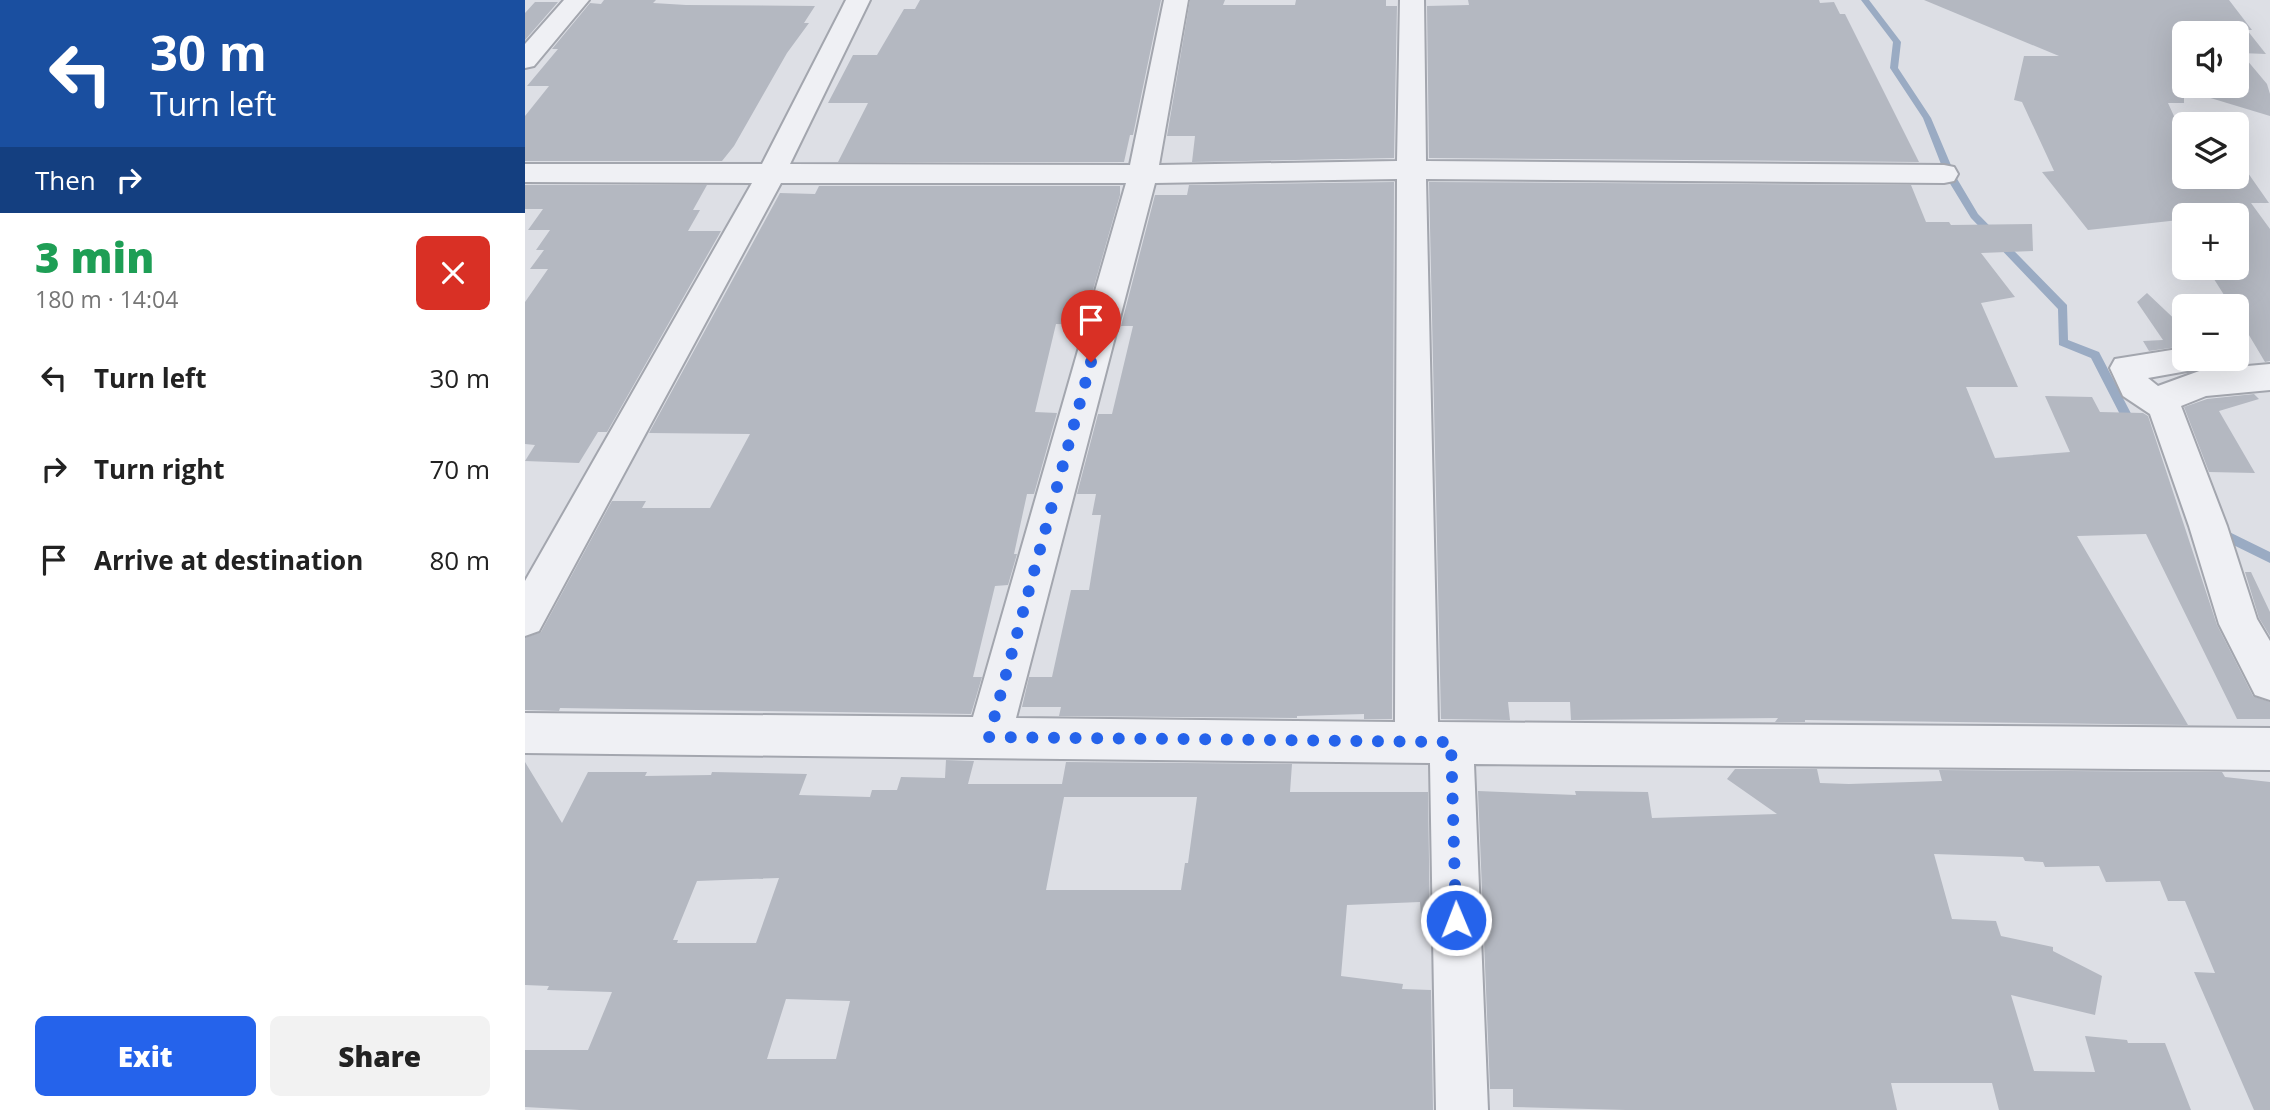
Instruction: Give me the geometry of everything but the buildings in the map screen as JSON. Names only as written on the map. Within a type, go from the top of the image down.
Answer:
[{"type":"street","points":[[525,60],[577,0]]},
{"type":"street","points":[[525,618],[772,172],[858,0]]},
{"type":"street","points":[[989,737],[1143,174],[1176,0]]},
{"type":"street","points":[[1412,0],[1411,323],[1434,742],[1462,1110]]},
{"type":"street","points":[[525,173],[1143,174],[1413,170],[1944,174]]},
{"type":"street","points":[[2249,353],[2270,350]]},
{"type":"street","points":[[2172,362],[2127,368],[2130,381],[2164,406],[2208,526],[2239,624],[2270,681]]},
{"type":"street","points":[[2164,406],[2167,397],[2202,383],[2270,377]]},
{"type":"street","points":[[525,733],[2013,749],[2270,749]]},
{"type":"waterway","points":[[1865,0],[1897,42],[1894,68],[1927,118],[1951,177],[1974,216],[2063,308],[2063,342],[2095,355],[2131,425]]},
{"type":"waterway","points":[[2217,531],[2270,558]]},
{"type":"route","points":[[1091,362],[989,737],[1451,742],[1456,920]]}]
